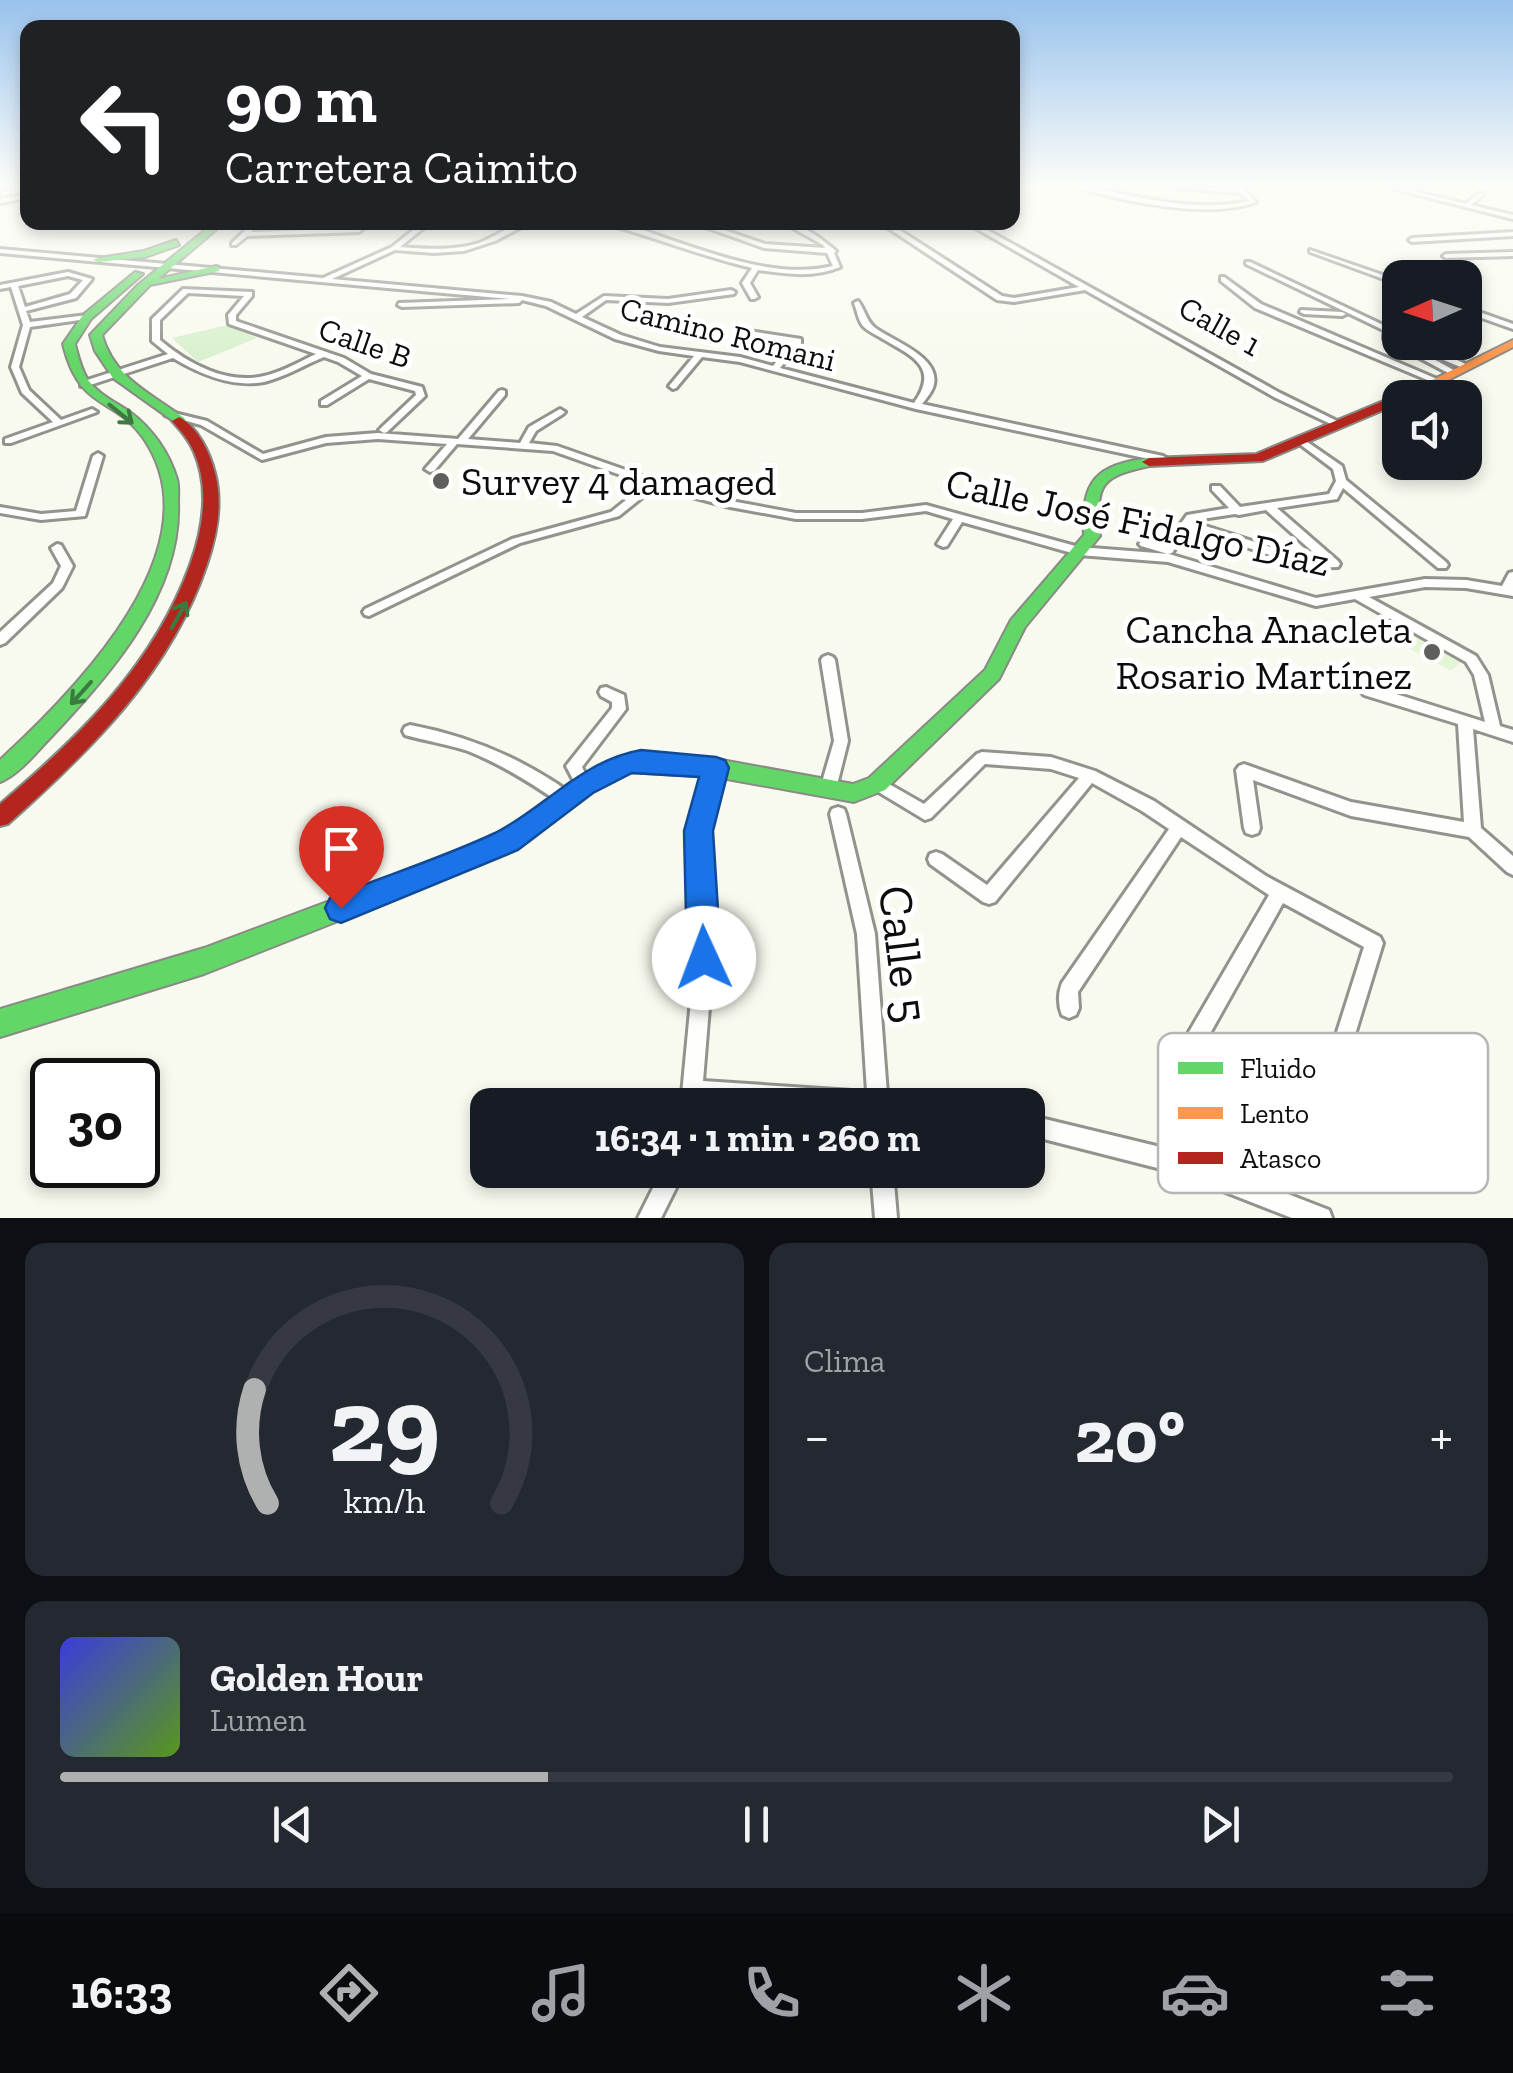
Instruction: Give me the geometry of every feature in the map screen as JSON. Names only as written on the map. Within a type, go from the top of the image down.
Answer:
[{"type":"main road","points":[[98,259],[185,244]]},
{"type":"main road","points":[[0,773],[46,732],[107,663],[156,584],[175,512],[167,463],[151,438],[84,384],[75,373],[69,344],[87,316],[137,283],[185,244]]},
{"type":"main road","points":[[185,244],[194,258],[216,269]]},
{"type":"main road","points":[[98,259],[130,270],[137,283]]},
{"type":"main road","points":[[0,817],[44,782],[122,703],[161,647],[199,577],[215,504],[204,452],[186,426],[103,365],[96,335],[137,283],[216,269]]},
{"type":"main road","points":[[1441,380],[1513,343]]},
{"type":"main road","points":[[0,1024],[191,966],[474,858],[508,841],[583,785],[626,764],[641,761],[716,768],[828,790],[854,792],[877,784],[992,674],[1017,624],[1092,536],[1089,496],[1096,482],[1119,467],[1163,459],[1255,459],[1382,406]]},
{"type":"street","points":[[326,279],[401,243]]},
{"type":"street","points":[[394,248],[445,253],[473,250],[487,243]]},
{"type":"street","points":[[675,243],[730,262],[829,270],[838,263],[822,243]]},
{"type":"street","points":[[755,243],[832,251]]},
{"type":"street","points":[[914,243],[1000,298],[1014,300],[1084,288]]},
{"type":"street","name":"Calle 1","points":[[1005,243],[1277,395],[1338,424]]},
{"type":"street","name":"Camino Romani","points":[[0,250],[526,299],[618,338],[700,356],[740,360],[916,406],[1163,459]]},
{"type":"street","points":[[1312,251],[1382,276]]},
{"type":"street","points":[[1446,256],[1513,254]]},
{"type":"street","points":[[1248,263],[1382,327]]},
{"type":"street","points":[[754,297],[746,283],[756,266]]},
{"type":"street","points":[[0,287],[68,274],[88,280],[73,296],[23,310]]},
{"type":"street","points":[[1224,279],[1258,306],[1454,374]]},
{"type":"street","points":[[14,284],[27,325],[15,367],[25,391],[59,423]]},
{"type":"street","name":"Calle B","points":[[171,356],[156,341],[156,319],[186,291],[249,294],[232,315],[232,322],[323,354],[368,376],[419,389],[421,396],[384,430]]},
{"type":"street","points":[[576,318],[604,298],[668,302],[731,292]]},
{"type":"street","points":[[402,305],[509,304],[526,299]]},
{"type":"street","points":[[858,303],[866,326],[906,347],[928,373],[930,385],[916,406]]},
{"type":"street","points":[[1304,312],[1340,313],[1454,374]]},
{"type":"street","points":[[1482,315],[1513,327]]},
{"type":"street","points":[[27,325],[87,316]]},
{"type":"street","points":[[752,333],[798,341],[774,370]]},
{"type":"street","points":[[84,384],[171,356],[192,367],[246,380],[274,375],[323,354]]},
{"type":"street","points":[[673,386],[700,356]]},
{"type":"street","points":[[1436,360],[1454,374]]},
{"type":"street","points":[[0,369],[15,367]]},
{"type":"street","points":[[324,403],[368,376]]},
{"type":"street","points":[[430,468],[502,393]]},
{"type":"street","points":[[8,440],[92,412]]},
{"type":"street","points":[[523,446],[532,429],[560,412]]},
{"type":"street","name":"Calle José Fidalgo Díaz","points":[[170,415],[204,423],[262,457],[326,440],[378,436],[458,441],[583,456],[654,484],[796,516],[862,516],[926,508],[1079,551],[1170,558],[1316,602],[1425,583],[1510,591]]},
{"type":"street","points":[[1150,536],[1145,544],[1168,550],[1192,518],[1333,497],[1340,490],[1338,468],[1300,440]]},
{"type":"street","points":[[0,510],[41,517],[81,514],[98,456]]},
{"type":"street","points":[[1341,481],[1442,565]]},
{"type":"street","points":[[369,612],[516,541],[615,514],[654,484]]},
{"type":"street","points":[[1216,488],[1239,512]]},
{"type":"street","points":[[1186,523],[1313,565],[1334,564],[1271,508]]},
{"type":"street","points":[[943,544],[959,518]]},
{"type":"street","points":[[0,640],[58,585],[67,566],[58,548]]},
{"type":"street","points":[[1510,591],[1513,576]]},
{"type":"street","points":[[1360,597],[1471,659],[1482,675],[1494,731]]},
{"type":"street","points":[[828,660],[841,741],[828,790]]},
{"type":"street","points":[[1356,676],[1369,691],[1513,736]]},
{"type":"street","points":[[583,785],[574,766],[619,709],[620,699],[606,692]]},
{"type":"street","points":[[1465,721],[1473,831]]},
{"type":"street","points":[[410,731],[456,739],[514,763],[566,798]]},
{"type":"street","points":[[877,784],[925,813],[982,758],[1051,763],[1090,775],[1280,892],[1374,943],[1346,1033]]},
{"type":"street","points":[[694,1088],[704,958],[699,831],[716,768]]},
{"type":"street","points":[[1252,828],[1244,770],[1352,809],[1473,831],[1513,867]]},
{"type":"street","points":[[936,860],[990,896],[1090,775]]},
{"type":"street","name":"Calle 5","points":[[838,814],[866,934],[877,1088]]},
{"type":"street","points":[[1069,1008],[1069,990],[1180,827]]},
{"type":"street","points":[[1199,1033],[1280,892]]},
{"type":"street","points":[[1045,1129],[1158,1157]]},
{"type":"street","points":[[649,1218],[665,1188]]},
{"type":"street","points":[[884,1188],[886,1218]]},
{"type":"street","points":[[1257,1193],[1322,1218]]},
{"type":"green space","points":[[227,325],[257,338],[198,362],[172,338]]},
{"type":"green space","name":"Cancha Anacleta Rosario Martínez","points":[[1414,633],[1464,660],[1451,671],[1401,644]]},
{"type":"traffic: fast","points":[[98,259],[145,254],[176,243]]},
{"type":"traffic: fast","points":[[179,421],[117,376],[96,335],[142,287],[196,243]]},
{"type":"traffic: fast","points":[[153,283],[216,269]]},
{"type":"traffic: fast","points":[[0,773],[67,707],[134,621],[158,574],[171,527],[170,481],[151,439],[91,392],[74,365],[69,344],[87,317],[138,274]]},
{"type":"traffic: fast","points":[[0,1023],[204,961],[474,857],[508,841],[583,785],[627,763],[716,768],[854,793],[877,784],[992,674],[1017,624],[1092,536],[1091,504],[1098,482],[1117,468],[1149,462]]},
{"type":"traffic: slow","points":[[1438,380],[1513,343]]},
{"type":"traffic: jam","points":[[1149,462],[1258,458],[1382,406]]},
{"type":"traffic: jam","points":[[0,817],[64,760],[123,698],[149,664],[190,590],[208,532],[210,481],[200,449],[179,421]]},
{"type":"place","name":"Survey 4 damaged","points":[[441,481]]},
{"type":"place","name":"Cancha Anacleta Rosario Martínez","points":[[1432,652]]},
{"type":"route","points":[[341,908],[474,858],[508,841],[583,785],[626,764],[641,761],[716,768],[699,831],[704,958]]}]
